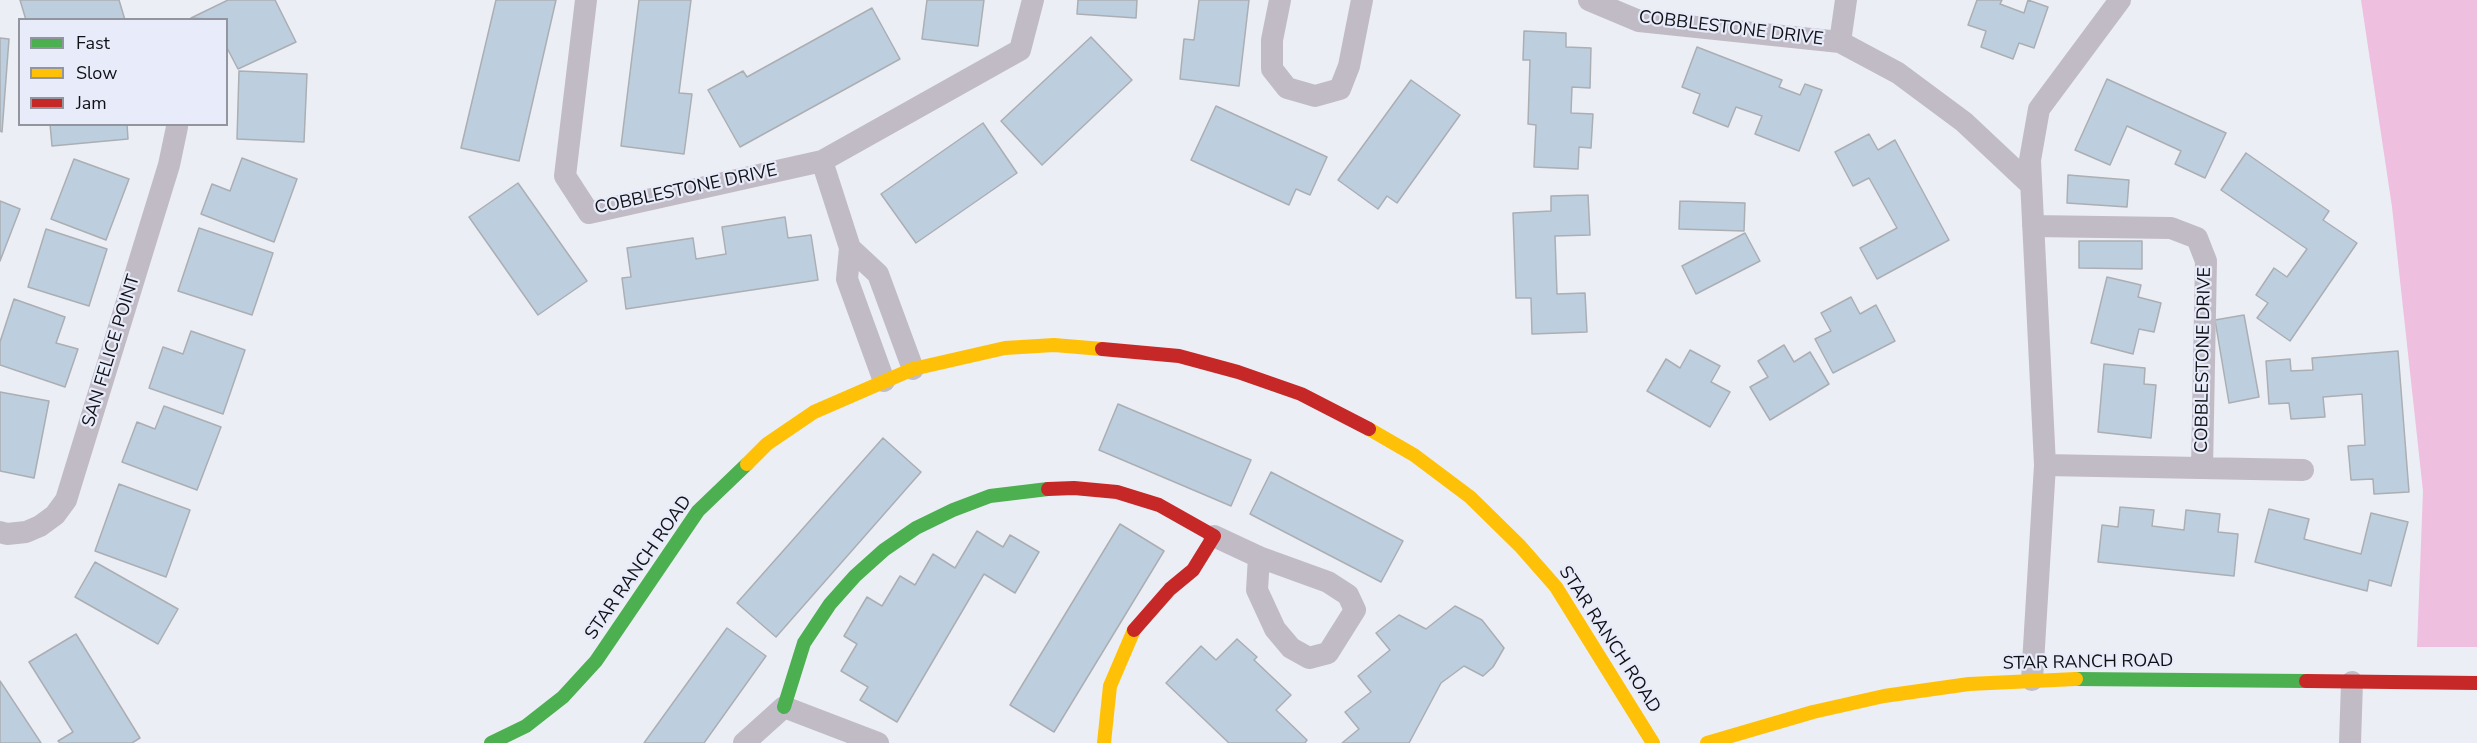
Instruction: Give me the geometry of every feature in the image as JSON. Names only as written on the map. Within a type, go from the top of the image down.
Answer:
[{"type":"street","name":"COBBLESTONE DRIVE","points":[[586,0],[566,176],[589,213],[822,161],[1020,50],[1033,0]]},
{"type":"street","points":[[1280,0],[1272,40],[1272,69],[1287,88],[1315,96],[1340,89],[1349,66],[1362,0]]},
{"type":"street","name":"COBBLESTONE DRIVE","points":[[1588,0],[1639,21],[1840,42],[1899,73],[1964,122],[2031,184]]},
{"type":"street","name":"COBBLESTONE DRIVE","points":[[1840,42],[1846,0]]},
{"type":"street","points":[[2032,680],[2045,465],[2030,160],[2039,109],[2120,0]]},
{"type":"street","name":"SAN FELICE POINT","points":[[0,532],[7,534],[26,532],[40,526],[55,515],[66,500],[169,165],[177,126]]},
{"type":"street","points":[[822,161],[850,248],[847,279],[884,381]]},
{"type":"street","name":"COBBLESTONE DRIVE","points":[[2033,226],[2170,228],[2197,238],[2206,261],[2202,468]]},
{"type":"street","points":[[850,248],[878,274],[913,369]]},
{"type":"street","name":"STAR RANCH ROAD","points":[[491,743],[526,726],[563,697],[596,661],[692,519],[730,477],[767,444],[814,412],[913,369],[1005,348],[1054,345],[1179,356],[1238,372],[1301,394],[1357,422],[1414,455],[1470,497],[1520,546],[1556,587],[1653,743]]},
{"type":"street","name":"COBBLESTONE DRIVE","points":[[2045,465],[2303,470]]},
{"type":"street","points":[[744,743],[784,707],[804,643],[830,604],[855,576],[884,550],[916,528],[953,510],[990,496],[1029,490],[1074,488],[1117,492],[1159,505],[1214,536],[1259,557],[1328,582],[1348,595],[1355,610],[1328,652],[1309,658],[1291,648],[1275,629],[1257,590],[1259,557]]},
{"type":"street","points":[[1104,743],[1110,686],[1132,632],[1156,604],[1193,570],[1214,536]]},
{"type":"street","name":"STAR RANCH ROAD","points":[[1707,743],[1813,712],[1884,696],[1969,684],[2032,680],[2117,679],[2477,683]]},
{"type":"street","points":[[2350,743],[2352,682]]},
{"type":"street","points":[[784,707],[878,743]]},
{"type":"shaded area","points":[[2361,0],[2477,0],[2477,647],[2417,647],[2423,491],[2392,207]]},
{"type":"building","points":[[20,0],[119,0],[124,18],[25,18]]},
{"type":"building","points":[[228,0],[275,0],[296,42],[238,69],[228,50],[228,18],[191,18]]},
{"type":"building","points":[[496,0],[556,0],[519,161],[461,148]]},
{"type":"building","points":[[639,0],[691,0],[679,93],[692,94],[684,154],[621,146]]},
{"type":"building","points":[[927,0],[984,0],[978,46],[922,39]]},
{"type":"building","points":[[1078,0],[1137,0],[1136,18],[1077,14]]},
{"type":"building","points":[[1199,0],[1249,0],[1239,86],[1180,79],[1184,39],[1194,40]]},
{"type":"building","points":[[1977,0],[2002,0],[2000,4],[2024,13],[2028,0],[2048,7],[2034,48],[2019,43],[2013,59],[1981,47],[1986,31],[1968,25]]},
{"type":"building","points":[[872,8],[900,59],[740,147],[708,90],[743,71],[747,77]]},
{"type":"building","points":[[1524,31],[1566,33],[1566,47],[1591,48],[1590,88],[1572,87],[1571,113],[1593,114],[1591,148],[1579,147],[1578,169],[1534,167],[1536,125],[1528,124],[1530,60],[1523,60]]},
{"type":"building","points":[[1091,37],[1132,80],[1042,165],[1001,121]]},
{"type":"building","points":[[0,38],[9,39],[2,132],[0,131]]},
{"type":"building","points":[[1697,47],[1782,80],[1779,87],[1800,95],[1805,84],[1822,90],[1799,151],[1755,134],[1762,116],[1736,107],[1728,127],[1693,113],[1700,94],[1682,87]]},
{"type":"building","points":[[239,71],[307,74],[304,142],[237,139]]},
{"type":"building","points":[[2107,79],[2226,133],[2205,178],[2175,164],[2181,151],[2127,126],[2110,165],[2075,150]]},
{"type":"building","points":[[1411,80],[1460,115],[1397,203],[1387,196],[1378,209],[1338,180]]},
{"type":"building","points":[[1216,106],[1327,157],[1310,195],[1296,189],[1289,205],[1191,160]]},
{"type":"building","points":[[983,123],[1017,173],[916,243],[881,194]]},
{"type":"building","points":[[50,126],[127,126],[128,139],[52,146]]},
{"type":"building","points":[[1869,134],[1878,150],[1895,140],[1949,240],[1877,279],[1860,248],[1897,228],[1869,178],[1853,186],[1835,152]]},
{"type":"building","points":[[2246,153],[2329,211],[2323,220],[2357,243],[2290,341],[2257,318],[2268,303],[2256,295],[2274,268],[2287,277],[2307,249],[2221,190]]},
{"type":"building","points":[[242,158],[297,179],[274,242],[201,214],[212,184],[230,191]]},
{"type":"building","points":[[74,159],[129,179],[106,240],[51,219]]},
{"type":"building","points":[[2068,175],[2129,180],[2127,207],[2067,203]]},
{"type":"building","points":[[518,183],[587,281],[538,315],[469,217]]},
{"type":"building","points":[[1588,195],[1590,235],[1555,236],[1557,294],[1585,293],[1587,332],[1532,334],[1531,298],[1516,298],[1513,213],[1551,211],[1551,196]]},
{"type":"building","points":[[0,201],[20,209],[0,261]]},
{"type":"building","points":[[1680,201],[1745,203],[1744,231],[1679,229]]},
{"type":"building","points":[[785,217],[788,238],[811,235],[818,280],[626,309],[622,278],[631,277],[627,248],[693,238],[696,259],[726,254],[722,227]]},
{"type":"building","points":[[199,228],[273,253],[252,315],[178,291]]},
{"type":"building","points":[[46,229],[107,249],[89,306],[28,287]]},
{"type":"building","points":[[1745,233],[1760,261],[1696,294],[1682,266]]},
{"type":"building","points":[[2079,241],[2142,241],[2142,269],[2079,268]]},
{"type":"building","points":[[2107,277],[2141,285],[2138,297],[2161,303],[2154,332],[2139,329],[2133,354],[2091,343]]},
{"type":"building","points":[[1851,297],[1860,314],[1876,305],[1895,341],[1833,373],[1815,339],[1831,331],[1821,313]]},
{"type":"building","points":[[14,299],[65,317],[56,343],[78,349],[65,387],[0,365],[0,342]]},
{"type":"building","points":[[2244,315],[2259,397],[2229,403],[2215,320]]},
{"type":"building","points":[[191,331],[245,350],[223,414],[149,388],[163,347],[183,354]]},
{"type":"building","points":[[1784,345],[1794,362],[1810,352],[1829,384],[1770,420],[1750,387],[1768,377],[1758,361]]},
{"type":"building","points":[[1690,350],[1720,366],[1711,382],[1730,392],[1710,427],[1647,391],[1666,359],[1680,368]]},
{"type":"building","points":[[2398,351],[2409,492],[2374,494],[2373,479],[2351,480],[2348,446],[2365,445],[2362,394],[2323,397],[2325,417],[2291,419],[2289,403],[2269,404],[2266,361],[2290,359],[2291,371],[2313,370],[2312,358]]},
{"type":"building","points":[[2104,364],[2145,368],[2144,384],[2156,385],[2151,438],[2098,432]]},
{"type":"building","points":[[0,392],[49,401],[34,478],[0,471]]},
{"type":"building","points":[[1118,404],[1251,460],[1231,506],[1099,450]]},
{"type":"building","points":[[164,406],[221,427],[197,490],[122,462],[137,422],[155,429]]},
{"type":"building","points":[[883,438],[921,472],[776,637],[737,603]]},
{"type":"building","points":[[1271,472],[1403,541],[1381,582],[1250,514]]},
{"type":"building","points":[[119,484],[190,510],[166,577],[95,551]]},
{"type":"building","points":[[2120,507],[2154,510],[2152,526],[2184,530],[2186,510],[2220,514],[2218,532],[2238,534],[2234,576],[2098,562],[2102,525],[2118,527]]},
{"type":"building","points":[[2269,509],[2309,519],[2304,539],[2361,554],[2371,513],[2408,522],[2391,586],[2369,580],[2367,591],[2255,562]]},
{"type":"building","points":[[1120,524],[1164,551],[1054,732],[1010,705]]},
{"type":"building","points":[[977,531],[1003,547],[1010,535],[1039,552],[1015,593],[984,574],[897,722],[860,700],[868,687],[841,671],[857,644],[844,636],[867,597],[882,606],[900,576],[915,585],[933,554],[955,568]]},
{"type":"building","points":[[95,562],[178,609],[158,644],[75,597]]},
{"type":"building","points":[[1455,606],[1482,620],[1504,648],[1493,667],[1483,676],[1464,666],[1441,683],[1409,743],[1342,743],[1359,729],[1345,712],[1371,692],[1358,676],[1390,650],[1376,633],[1399,615],[1426,629]]},
{"type":"building","points":[[727,628],[766,656],[704,743],[644,743]]},
{"type":"building","points":[[76,634],[140,738],[132,743],[60,743],[58,741],[73,732],[29,662]]},
{"type":"building","points":[[1237,639],[1257,657],[1254,660],[1291,695],[1276,710],[1307,740],[1305,743],[1229,743],[1166,683],[1201,646],[1216,660]]},
{"type":"building","points":[[0,681],[41,743],[0,743]]},
{"type":"traffic: fast","points":[[491,743],[526,726],[563,697],[596,661],[698,511],[747,464]]},
{"type":"traffic: fast","points":[[784,707],[804,643],[830,604],[855,576],[884,550],[916,528],[953,510],[990,496],[1048,489]]},
{"type":"traffic: fast","points":[[2076,679],[2306,681]]},
{"type":"traffic: slow","points":[[747,464],[767,444],[814,412],[913,369],[1005,348],[1054,345],[1102,349]]},
{"type":"traffic: slow","points":[[1369,429],[1414,455],[1470,497],[1520,546],[1556,587],[1653,743]]},
{"type":"traffic: slow","points":[[1104,743],[1110,686],[1134,630]]},
{"type":"traffic: slow","points":[[1707,743],[1813,712],[1884,696],[1969,684],[2076,679]]},
{"type":"traffic: jam","points":[[1102,349],[1179,356],[1238,372],[1301,394],[1369,429]]},
{"type":"traffic: jam","points":[[1048,489],[1074,488],[1117,492],[1159,505],[1214,536],[1193,570],[1170,589],[1134,630]]},
{"type":"traffic: jam","points":[[2306,681],[2477,683]]}]
